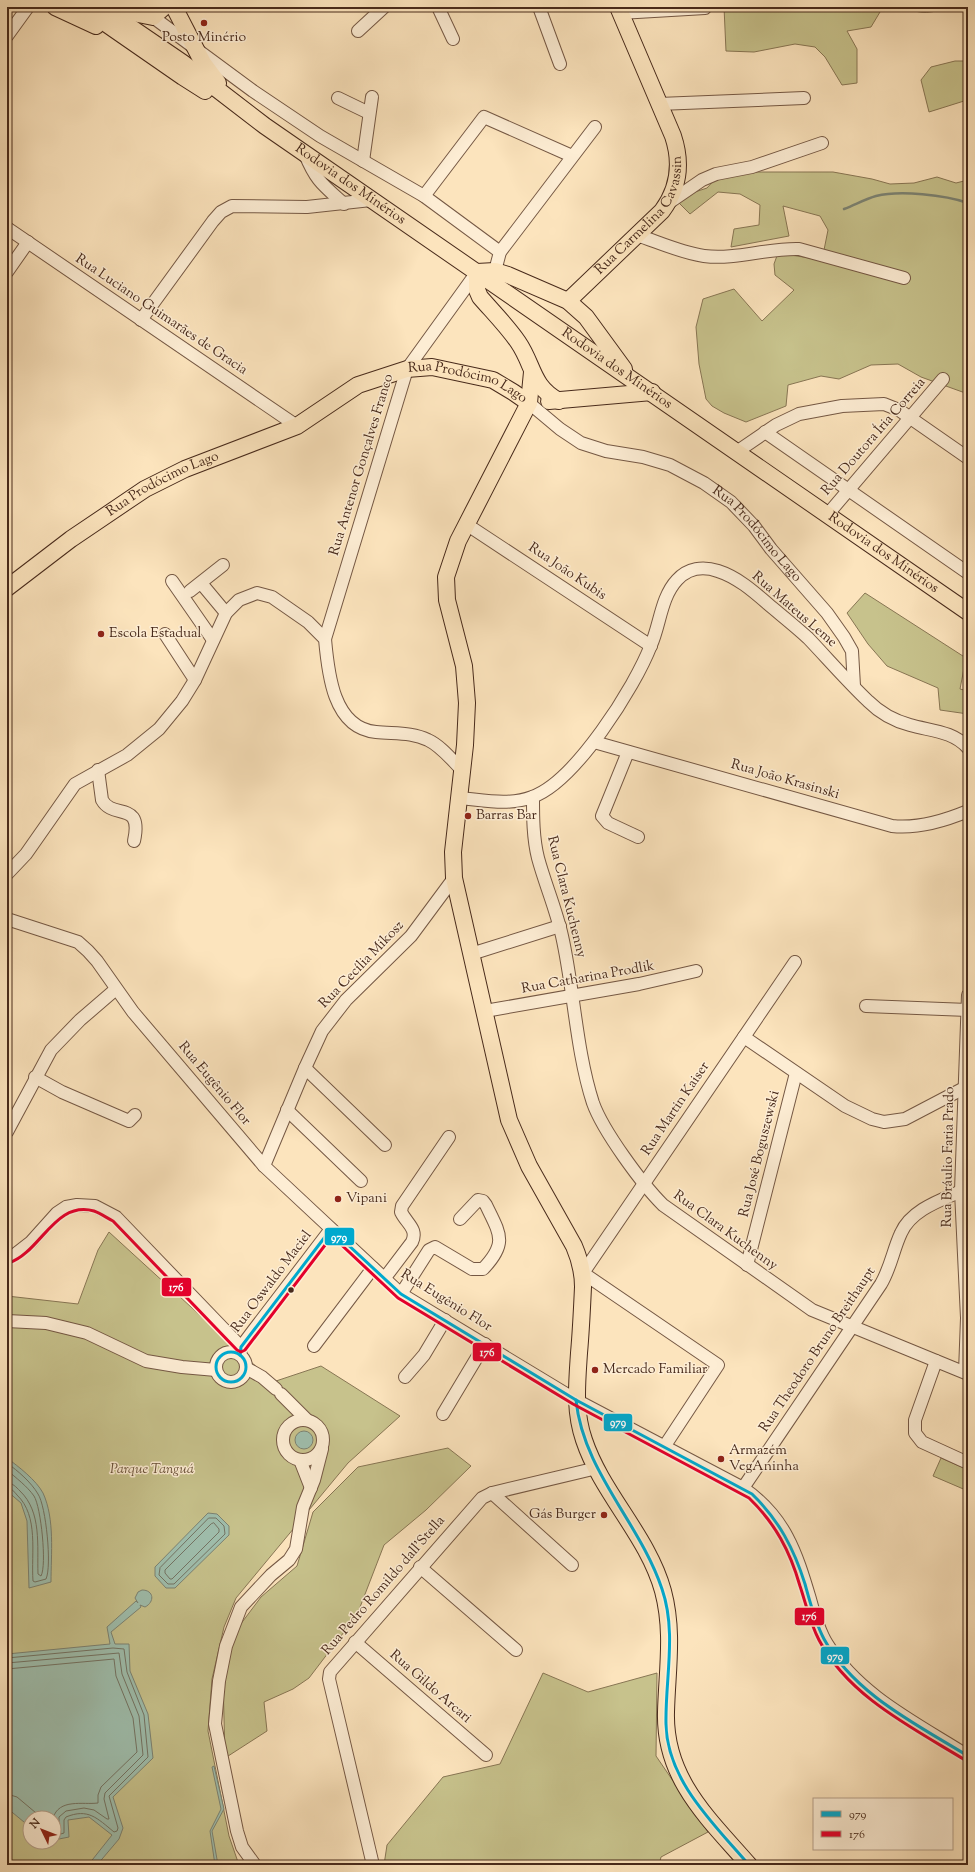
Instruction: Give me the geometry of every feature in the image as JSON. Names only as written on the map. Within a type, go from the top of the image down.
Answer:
[{"type":"main road","points":[[55,7],[130,41]]},
{"type":"main road","name":"Rodovia dos Minérios","points":[[82,7],[130,41],[176,65],[238,105],[265,126]]},
{"type":"main road","points":[[102,7],[158,12]]},
{"type":"main road","name":"Rodovia dos Minérios","points":[[102,7],[176,65],[738,451],[968,612]]},
{"type":"main road","points":[[174,7],[210,73],[238,105]]},
{"type":"main road","name":"Rua Carmelina Cavassin","points":[[568,301],[667,204],[677,180],[678,157],[673,136],[619,10]]},
{"type":"main road","points":[[176,65],[195,46]]},
{"type":"main road","points":[[559,401],[542,390],[518,342],[480,297],[477,290],[477,272],[495,271],[568,301],[586,317],[631,378]]},
{"type":"main road","name":"Rua Prodócimo Lago","points":[[7,588],[71,539],[145,489],[185,469],[297,426],[358,385],[407,369],[432,367],[484,378],[502,385],[529,403]]},
{"type":"main road","points":[[532,372],[529,403],[466,524],[449,565],[446,589],[466,683],[466,722],[453,852],[454,878],[506,1107],[514,1134],[574,1246],[583,1273],[576,1400],[581,1430],[597,1468],[653,1564],[664,1596],[668,1615],[670,1643],[666,1726],[673,1760],[688,1794],[749,1865]]},
{"type":"main road","points":[[529,403],[652,392]]},
{"type":"street","points":[[7,36],[28,7]]},
{"type":"street","name":"Rodovia dos Minérios","points":[[138,7],[158,12],[195,46],[253,91],[320,136],[424,196],[500,252]]},
{"type":"street","points":[[358,31],[384,7]]},
{"type":"street","points":[[438,7],[453,39]]},
{"type":"street","points":[[539,7],[560,64]]},
{"type":"street","points":[[619,10],[705,8]]},
{"type":"street","points":[[338,98],[369,114]]},
{"type":"street","points":[[363,161],[372,98]]},
{"type":"street","points":[[659,104],[804,98]]},
{"type":"street","points":[[424,196],[484,117],[572,156]]},
{"type":"street","points":[[495,271],[500,252],[595,127]]},
{"type":"street","points":[[667,204],[702,180],[716,174],[752,167],[822,143]]},
{"type":"street","points":[[305,154],[313,174],[344,204]]},
{"type":"street","points":[[141,320],[221,212],[232,206],[307,207],[371,200]]},
{"type":"street","name":"Rua Luciano Guimarães de Gracia","points":[[7,228],[297,426]]},
{"type":"street","points":[[637,235],[704,256],[732,256],[783,248],[799,249],[904,278]]},
{"type":"street","points":[[7,272],[28,242]]},
{"type":"street","name":"Rua Antenor Gonçalves Franco","points":[[326,639],[407,369],[477,272]]},
{"type":"street","name":"Rua Doutora Íria Correia","points":[[828,514],[944,379]]},
{"type":"street","name":"Rua Prodócimo Lago","points":[[529,403],[560,429],[582,443],[606,451],[670,465],[704,483],[731,502],[754,526],[827,613],[844,637],[852,651],[854,686]]},
{"type":"street","points":[[738,451],[765,432],[799,414],[842,406],[884,404],[893,406],[968,458]]},
{"type":"street","points":[[765,432],[968,573]]},
{"type":"street","name":"Rua João Kubis","points":[[466,524],[651,646]]},
{"type":"street","points":[[190,591],[223,565]]},
{"type":"street","name":"Rua Mateus Leme","points":[[459,798],[503,802],[533,797],[564,775],[594,742],[634,680],[651,646],[664,603],[671,587],[687,573],[700,568],[709,568],[733,577],[756,594],[806,636],[869,702],[888,716],[911,726],[948,734],[957,738],[968,748]]},
{"type":"street","points":[[172,581],[213,640]]},
{"type":"street","points":[[201,583],[226,613]]},
{"type":"street","points":[[7,874],[26,854],[75,784],[127,755],[159,729],[182,701],[195,680],[226,613],[239,600],[257,593],[272,597],[308,622],[326,639],[328,668],[337,699],[346,717],[360,729],[407,734],[426,739],[440,748],[462,770]]},
{"type":"street","points":[[165,634],[195,680]]},
{"type":"street","name":"Rua João Krasinski","points":[[594,742],[892,826],[914,827],[931,824],[968,811]]},
{"type":"street","points":[[628,752],[602,816],[608,823],[638,837]]},
{"type":"street","points":[[98,770],[102,800],[104,804],[128,814],[134,820],[137,826],[134,841]]},
{"type":"street","name":"Rua Clara Kuchenny","points":[[533,797],[534,836],[538,856],[560,926],[586,1071],[594,1104],[605,1127],[644,1183],[663,1205],[747,1266],[812,1310],[966,1373]]},
{"type":"street","name":"Rua Cecília Mikosz","points":[[264,1166],[322,1031],[338,1008],[411,936],[454,878]]},
{"type":"street","name":"Rua Eugênio Flor","points":[[7,919],[78,942],[97,961],[133,1012],[264,1166],[401,1294],[576,1400],[743,1488],[771,1512],[788,1538],[795,1553],[819,1627],[826,1643],[849,1674],[887,1704],[968,1756]]},
{"type":"street","points":[[471,954],[560,926]]},
{"type":"street","name":"Rua Martin Kaiser","points":[[583,1273],[795,962]]},
{"type":"street","name":"Rua Catharina Prodlik","points":[[485,1011],[573,996],[696,971]]},
{"type":"street","points":[[7,1132],[51,1050],[80,1020],[116,989]]},
{"type":"street","name":"Rua Bráulio Faria Prado","points":[[966,1373],[968,1315],[965,1189],[968,996]]},
{"type":"street","points":[[866,1006],[968,1010]]},
{"type":"street","points":[[744,1037],[857,1113],[884,1122],[905,1119],[966,1087]]},
{"type":"street","points":[[305,1068],[385,1145]]},
{"type":"street","name":"Rua José Boguszewski","points":[[747,1266],[796,1073]]},
{"type":"street","points":[[36,1077],[62,1092],[129,1122],[135,1115]]},
{"type":"street","points":[[287,1110],[361,1181]]},
{"type":"street","points":[[384,1279],[412,1242],[415,1235],[414,1230],[401,1212],[402,1206],[449,1137]]},
{"type":"street","name":"Rua Theodoro Bruno Breithaupt","points":[[743,1488],[887,1275],[904,1227],[919,1212],[965,1189]]},
{"type":"street","points":[[401,1294],[430,1250],[436,1247],[472,1269],[483,1269],[492,1260],[500,1246],[500,1237],[483,1201],[478,1200],[460,1219]]},
{"type":"street","points":[[7,1258],[13,1256],[31,1242],[57,1213],[66,1207],[77,1205],[95,1206],[116,1217],[241,1351],[246,1368],[240,1379],[232,1382],[224,1380],[216,1370],[182,1367],[146,1361],[87,1333],[46,1323],[7,1321]]},
{"type":"street","name":"Rua Oswaldo Maciel","points":[[241,1351],[331,1229]]},
{"type":"street","points":[[314,1346],[372,1268]]},
{"type":"street","points":[[583,1273],[718,1365],[664,1447]]},
{"type":"street","points":[[405,1377],[424,1355],[444,1320]]},
{"type":"street","points":[[443,1414],[485,1344]]},
{"type":"street","points":[[216,1370],[218,1360],[223,1354],[241,1351]]},
{"type":"street","points":[[936,1361],[915,1420],[915,1433],[922,1442],[968,1463]]},
{"type":"street","points":[[246,1368],[262,1377],[279,1391],[307,1420],[319,1428],[323,1442],[311,1488],[303,1507],[296,1549],[289,1560],[271,1575],[241,1607],[226,1646],[219,1681],[215,1724],[237,1831],[242,1847],[255,1865]]},
{"type":"street","points":[[307,1420],[293,1423],[284,1434],[284,1448],[288,1454],[300,1460],[312,1458],[322,1449]]},
{"type":"street","points":[[300,1460],[311,1488]]},
{"type":"street","name":"Rua Pedro Romildo dall'Stella","points":[[373,1865],[329,1679],[332,1668],[478,1501],[492,1494],[597,1468]]},
{"type":"street","points":[[492,1494],[572,1565]]},
{"type":"street","points":[[420,1567],[516,1650]]},
{"type":"street","name":"Rua Gildo Arcari","points":[[355,1642],[486,1755]]},
{"type":"green space","points":[[724,7],[883,7],[871,27],[847,31],[857,49],[857,83],[842,85],[825,57],[815,47],[795,44],[754,52],[726,51]]},
{"type":"green space","points":[[904,7],[949,7],[938,11],[921,12]]},
{"type":"green space","points":[[955,61],[968,61],[968,93],[964,101],[929,112],[921,80],[931,67]]},
{"type":"green space","points":[[734,172],[833,172],[890,184],[914,183],[937,177],[956,183],[968,180],[968,394],[921,377],[898,364],[871,365],[839,379],[821,376],[788,385],[786,406],[746,422],[724,413],[712,406],[706,399],[699,364],[696,327],[703,299],[734,289],[762,321],[794,290],[775,275],[774,264],[778,253],[822,260],[828,230],[820,216],[783,206],[789,236],[731,247],[734,229],[759,225],[760,205],[740,194],[718,192],[690,214],[679,203],[689,194],[707,188],[717,177]]},
{"type":"green space","points":[[865,593],[966,658],[960,689],[968,691],[968,714],[940,710],[938,688],[887,666],[868,644],[847,613]]},
{"type":"green space","name":"Parque Tanguá","points":[[109,1232],[273,1382],[321,1366],[400,1416],[348,1463],[236,1598],[224,1627],[212,1679],[208,1731],[229,1836],[239,1865],[7,1865],[7,1296],[78,1304],[98,1250]]},
{"type":"green space","points":[[448,1448],[471,1466],[426,1510],[384,1545],[357,1615],[309,1678],[293,1689],[264,1702],[267,1731],[225,1758],[223,1678],[234,1633],[261,1597],[297,1566],[313,1512],[358,1467]]},
{"type":"green space","points":[[941,1458],[968,1470],[968,1491],[933,1476]]},
{"type":"green space","points":[[543,1673],[588,1692],[657,1673],[656,1756],[708,1832],[661,1857],[659,1865],[384,1865],[387,1845],[443,1777],[500,1764]]},
{"type":"water","points":[[300,1431],[308,1431],[313,1436],[311,1447],[308,1449],[300,1449],[295,1444],[295,1436]]},
{"type":"water","points":[[7,1458],[27,1474],[40,1488],[47,1503],[51,1525],[51,1582],[29,1588],[27,1521],[21,1503],[7,1491]]},
{"type":"water","points":[[208,1513],[217,1514],[229,1526],[229,1535],[175,1588],[166,1588],[155,1576],[155,1567]]},
{"type":"water","points":[[142,1590],[149,1592],[152,1599],[145,1607],[140,1605],[141,1607],[111,1632],[115,1644],[129,1644],[130,1671],[148,1714],[153,1758],[113,1797],[123,1828],[119,1839],[97,1865],[89,1864],[112,1835],[89,1817],[68,1820],[69,1837],[62,1838],[62,1810],[22,1810],[22,1820],[7,1808],[7,1654],[110,1644],[107,1627],[136,1601],[138,1603],[135,1598],[138,1592]]},
{"type":"water","points":[[214,1766],[224,1809],[212,1831],[218,1865],[215,1865],[210,1831],[221,1809],[212,1767]]},
{"type":"waterway","points":[[844,209],[876,196],[897,193],[922,194],[968,203]]},
{"type":"transit line","name":"176","points":[[9,1263],[30,1249],[58,1220],[69,1213],[80,1210],[94,1211],[113,1221],[237,1350],[241,1352],[245,1350],[332,1236],[398,1298],[573,1404],[749,1498],[767,1517],[786,1549],[796,1573],[813,1627],[819,1640],[832,1660],[847,1678],[865,1695],[904,1723],[965,1760]]},
{"type":"transit line","name":"979","points":[[240,1355],[241,1347],[331,1229],[401,1294],[576,1400],[752,1494],[770,1514],[791,1547],[801,1571],[818,1626],[824,1639],[837,1659],[869,1692],[907,1719],[968,1756]]},
{"type":"transit line","name":"979","points":[[231,1352],[242,1356],[246,1367],[242,1378],[231,1382],[220,1378],[216,1367],[220,1356],[231,1352]]},
{"type":"transit line","name":"979","points":[[576,1400],[581,1426],[589,1450],[600,1474],[640,1542],[662,1589],[669,1622],[670,1639],[666,1724],[668,1745],[675,1764],[695,1801],[749,1865]]},
{"type":"place","name":"Posto Minério","points":[[204,23]]},
{"type":"place","name":"Escola Estadual","points":[[101,634]]},
{"type":"place","name":"Barras Bar","points":[[468,816]]},
{"type":"place","name":"Vipani","points":[[338,1199]]},
{"type":"place","name":"Mercado Familiar","points":[[595,1370]]},
{"type":"place","name":"Armazém VegAninha","points":[[721,1459]]},
{"type":"place","name":"Gás Burger","points":[[604,1515]]}]
